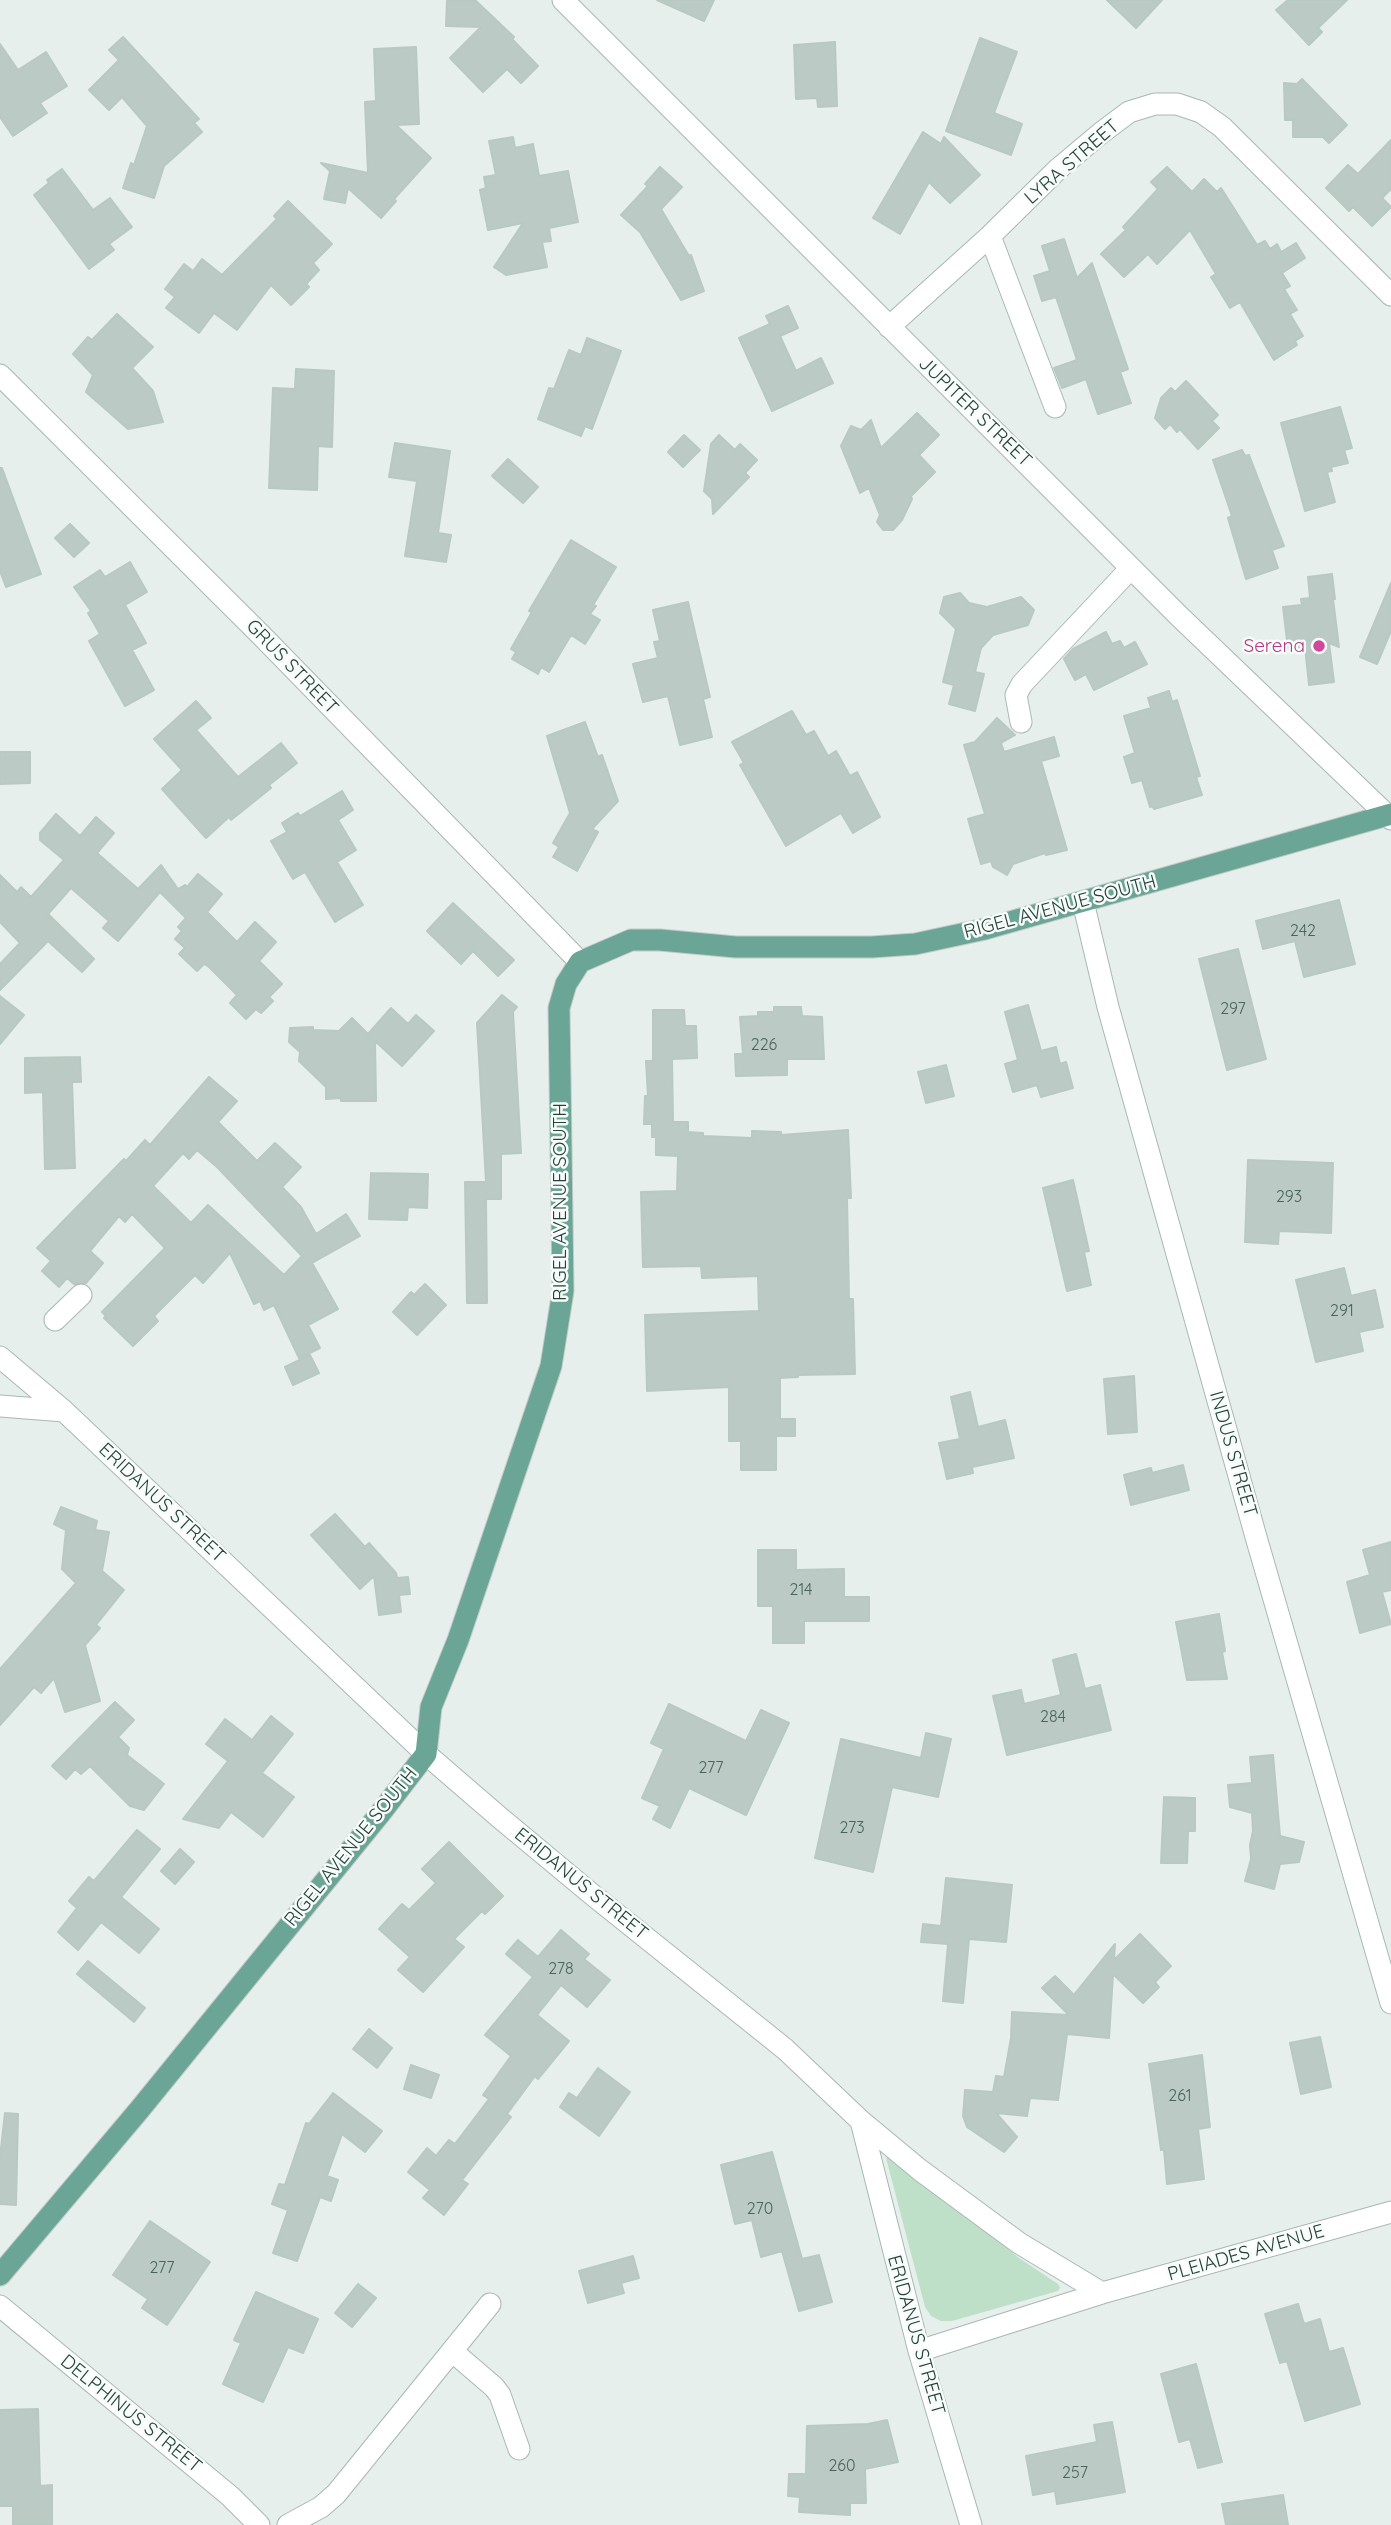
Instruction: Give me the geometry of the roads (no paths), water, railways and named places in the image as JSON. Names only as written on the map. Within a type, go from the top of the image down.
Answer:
[{"type":"main road","name":"RIGEL AVENUE SOUTH","points":[[0,2275],[140,2109],[426,1754],[431,1707],[458,1640],[551,1366],[562,1291],[559,1008],[566,984],[580,962],[631,940],[736,947],[872,947],[915,944],[985,929],[1390,816]]},
{"type":"street","name":"JUPITER STREET","points":[[563,0],[1131,568],[1390,816]]},
{"type":"street","name":"LYRA STREET","points":[[889,327],[990,236],[1058,169],[1129,112],[1155,104],[1177,104],[1201,112],[1222,127],[1391,295]]},
{"type":"street","points":[[990,236],[1055,407]]},
{"type":"street","name":"GRUS STREET","points":[[0,375],[262,636],[580,962]]},
{"type":"street","points":[[1021,722],[1016,695],[1022,684],[1131,568]]},
{"type":"street","name":"INDUS STREET","points":[[1083,902],[1108,1007],[1256,1537],[1391,2003]]},
{"type":"street","points":[[55,1320],[81,1295]]},
{"type":"street","name":"ERIDANUS STREET","points":[[0,1357],[64,1410],[426,1754],[594,1896],[785,2049],[861,2121],[919,2351],[971,2525]]},
{"type":"street","points":[[0,1406],[64,1410]]},
{"type":"street","points":[[861,2121],[920,2170],[1019,2243],[1102,2293]]},
{"type":"street","name":"PLEIADES AVENUE","points":[[919,2351],[1102,2293],[1391,2212]]},
{"type":"street","points":[[288,2525],[321,2507],[336,2494],[490,2304]]},
{"type":"street","name":"DELPHINUS STREET","points":[[0,2306],[230,2496],[259,2525]]},
{"type":"street","points":[[452,2351],[494,2386],[500,2395],[519,2449]]},
{"type":"place","name":"Serena","points":[[1319,646]]}]
